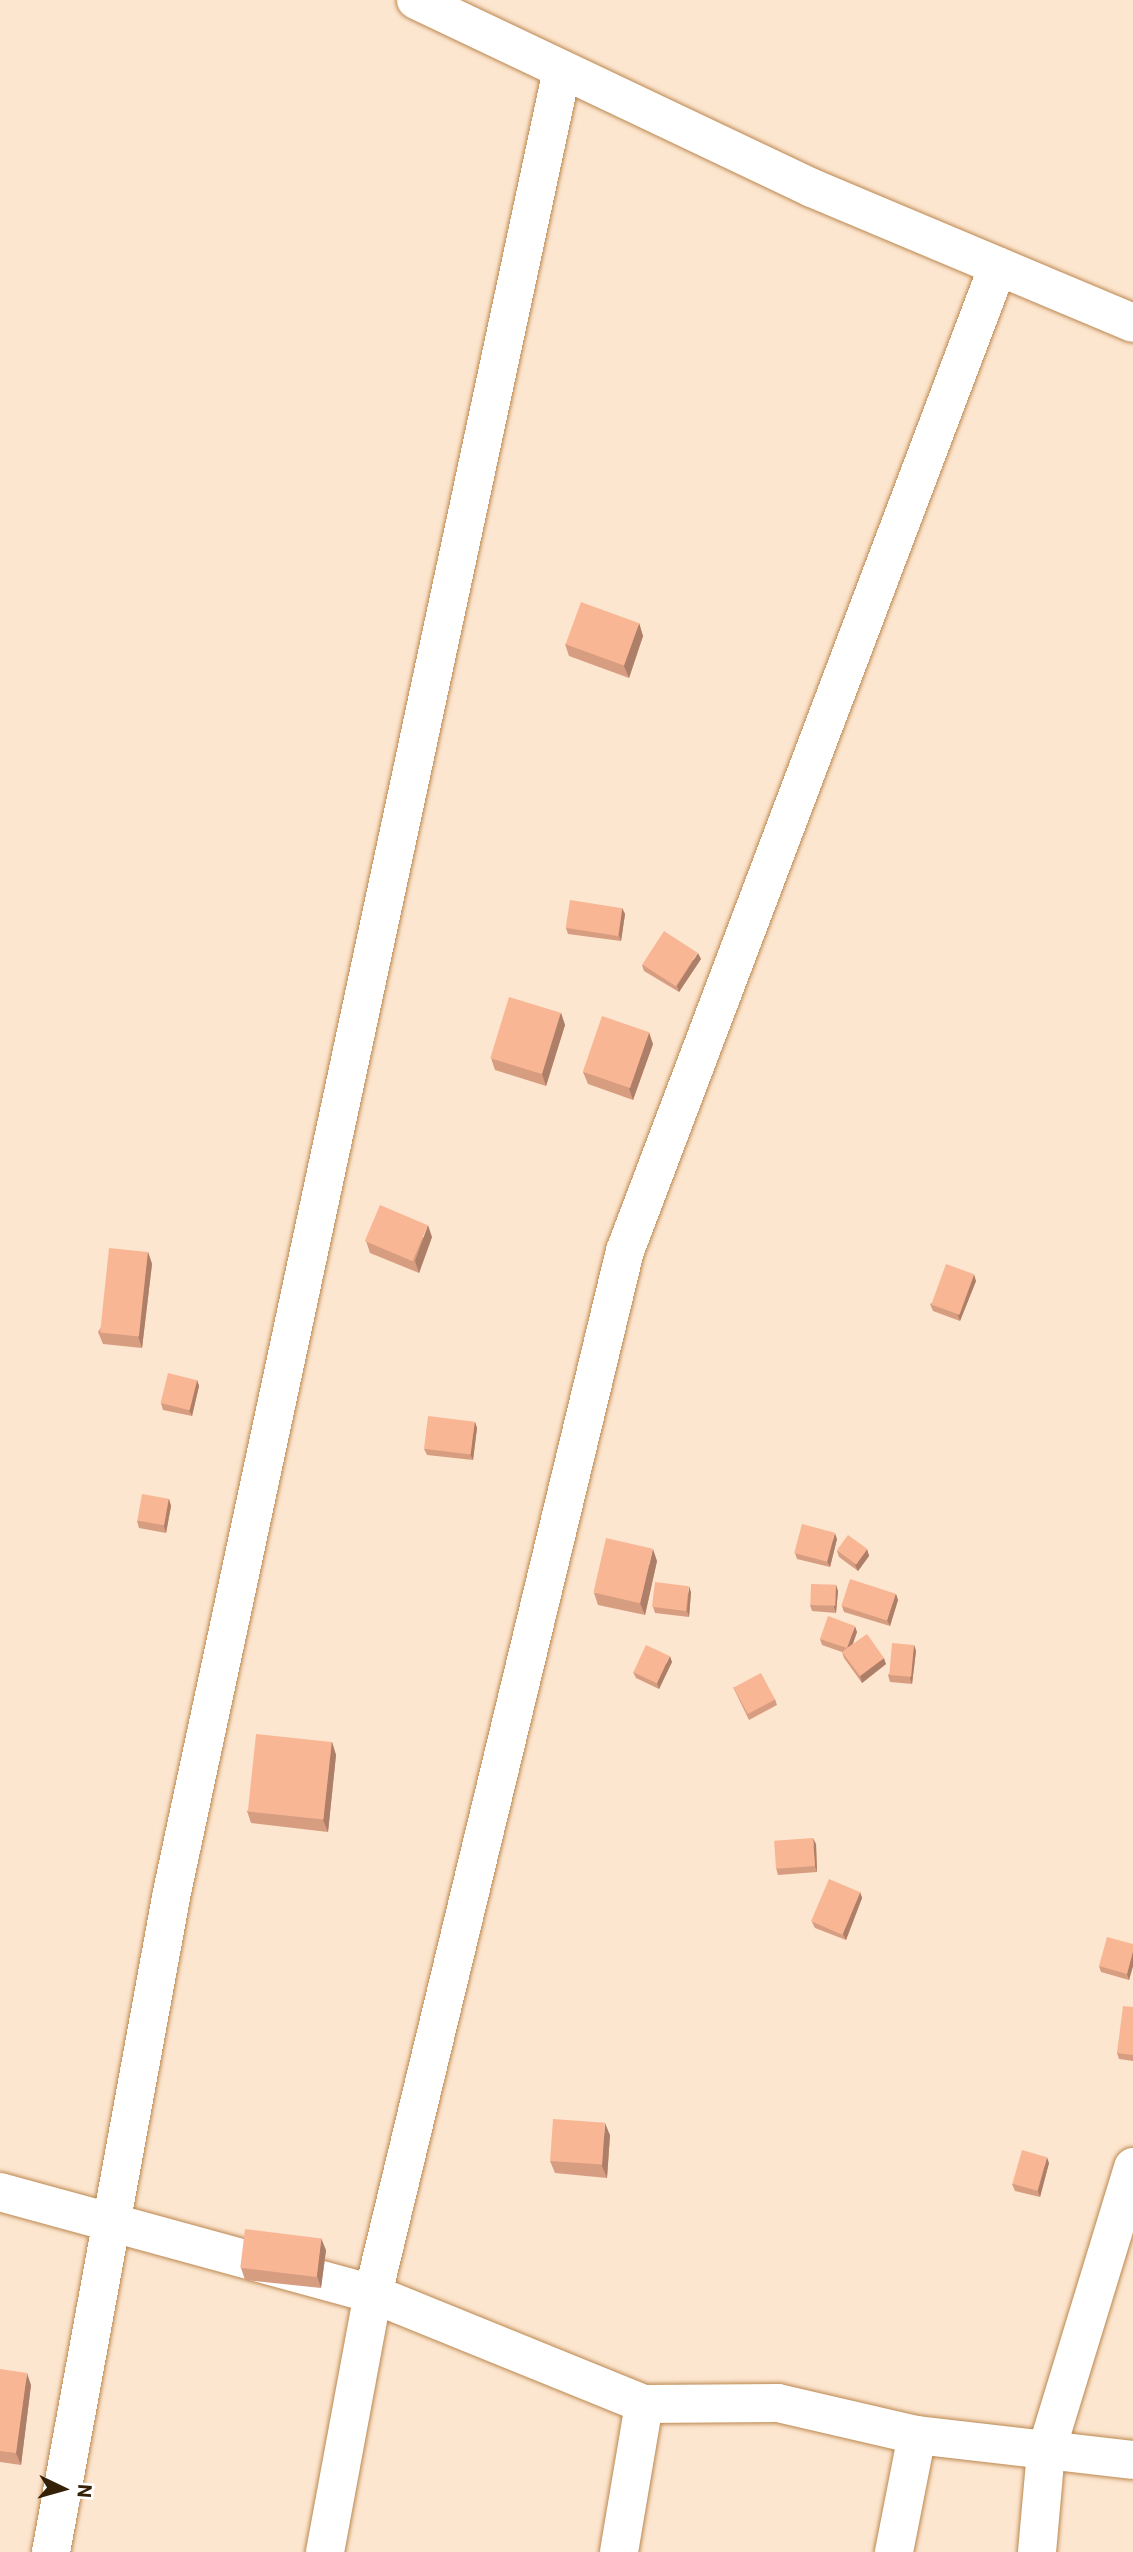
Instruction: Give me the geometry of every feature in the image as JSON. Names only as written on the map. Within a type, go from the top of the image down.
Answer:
[{"type":"street","points":[[416,0],[812,188],[1133,323]]},
{"type":"street","points":[[51,2552],[172,1892],[562,70]]},
{"type":"street","points":[[325,2552],[373,2294],[625,1251],[998,266]]},
{"type":"street","points":[[1037,2552],[1046,2452],[1133,2167]]},
{"type":"street","points":[[0,2192],[373,2294],[644,2404],[778,2403],[917,2435],[1133,2460]]},
{"type":"street","points":[[619,2552],[644,2404]]},
{"type":"street","points":[[894,2552],[917,2435]]},
{"type":"building","points":[[581,602],[639,623],[624,665],[566,644]]},
{"type":"building","points":[[570,900],[622,908],[618,936],[566,928]]},
{"type":"building","points":[[664,931],[698,953],[676,986],[642,965]]},
{"type":"building","points":[[509,997],[561,1013],[542,1074],[490,1058]]},
{"type":"building","points":[[602,1016],[649,1032],[630,1088],[583,1072]]},
{"type":"building","points":[[380,1205],[428,1225],[413,1261],[365,1241]]},
{"type":"building","points":[[109,1248],[148,1252],[139,1337],[100,1333]]},
{"type":"building","points":[[946,1264],[974,1274],[959,1315],[931,1304]]},
{"type":"building","points":[[168,1373],[197,1380],[190,1410],[161,1403]]},
{"type":"building","points":[[428,1416],[475,1422],[471,1454],[424,1449]]},
{"type":"building","points":[[142,1494],[169,1499],[164,1525],[137,1521]]},
{"type":"building","points":[[802,1524],[835,1533],[827,1562],[794,1553]]},
{"type":"building","points":[[848,1535],[867,1549],[856,1564],[837,1550]]},
{"type":"building","points":[[606,1538],[653,1549],[640,1603],[593,1593]]},
{"type":"building","points":[[850,1579],[896,1594],[887,1620],[841,1606]]},
{"type":"building","points":[[655,1582],[689,1586],[686,1611],[652,1607]]},
{"type":"building","points":[[811,1584],[836,1585],[835,1606],[810,1605]]},
{"type":"building","points":[[828,1616],[855,1626],[847,1648],[820,1639]]},
{"type":"building","points":[[867,1634],[884,1658],[860,1676],[842,1652]]},
{"type":"building","points":[[892,1643],[914,1645],[911,1677],[889,1675]]},
{"type":"building","points":[[646,1645],[670,1656],[657,1683],[633,1672]]},
{"type":"building","points":[[761,1673],[775,1699],[748,1714],[734,1688]]},
{"type":"building","points":[[256,1734],[332,1742],[323,1820],[248,1812]]},
{"type":"building","points":[[813,1838],[815,1866],[776,1869],[774,1841]]},
{"type":"building","points":[[829,1879],[860,1892],[842,1935],[811,1921]]},
{"type":"building","points":[[1107,1937],[1133,1944],[1127,1974],[1099,1966]]},
{"type":"building","points":[[1123,2006],[1133,2007],[1133,2055],[1117,2053]]},
{"type":"building","points":[[553,2119],[605,2123],[602,2165],[550,2161]]},
{"type":"building","points":[[1022,2150],[1047,2157],[1037,2191],[1012,2184]]},
{"type":"building","points":[[245,2229],[321,2238],[317,2277],[240,2268]]},
{"type":"building","points":[[0,2369],[27,2373],[16,2453],[0,2451]]}]
